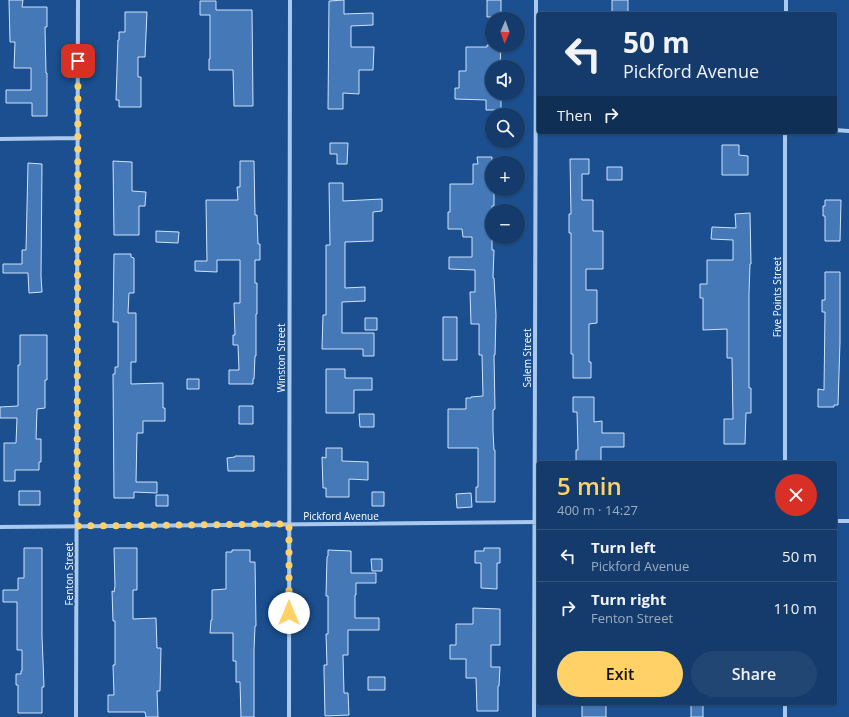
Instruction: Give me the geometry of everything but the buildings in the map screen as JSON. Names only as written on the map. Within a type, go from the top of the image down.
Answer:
[{"type":"street","name":"Fenton Street","points":[[76,717],[78,0]]},
{"type":"street","name":"Winston Street","points":[[289,717],[290,0]]},
{"type":"street","name":"Salem Street","points":[[534,717],[537,522],[536,0]]},
{"type":"street","points":[[786,0],[786,12]]},
{"type":"street","points":[[837,130],[849,131]]},
{"type":"street","name":"Five Points Street","points":[[785,461],[786,134]]},
{"type":"street","points":[[0,139],[78,138]]},
{"type":"street","points":[[837,521],[849,521]]},
{"type":"street","name":"Pickford Avenue","points":[[0,527],[537,522]]},
{"type":"street","points":[[785,705],[785,717]]},
{"type":"route","points":[[78,61],[77,526],[289,524],[289,613]]}]
